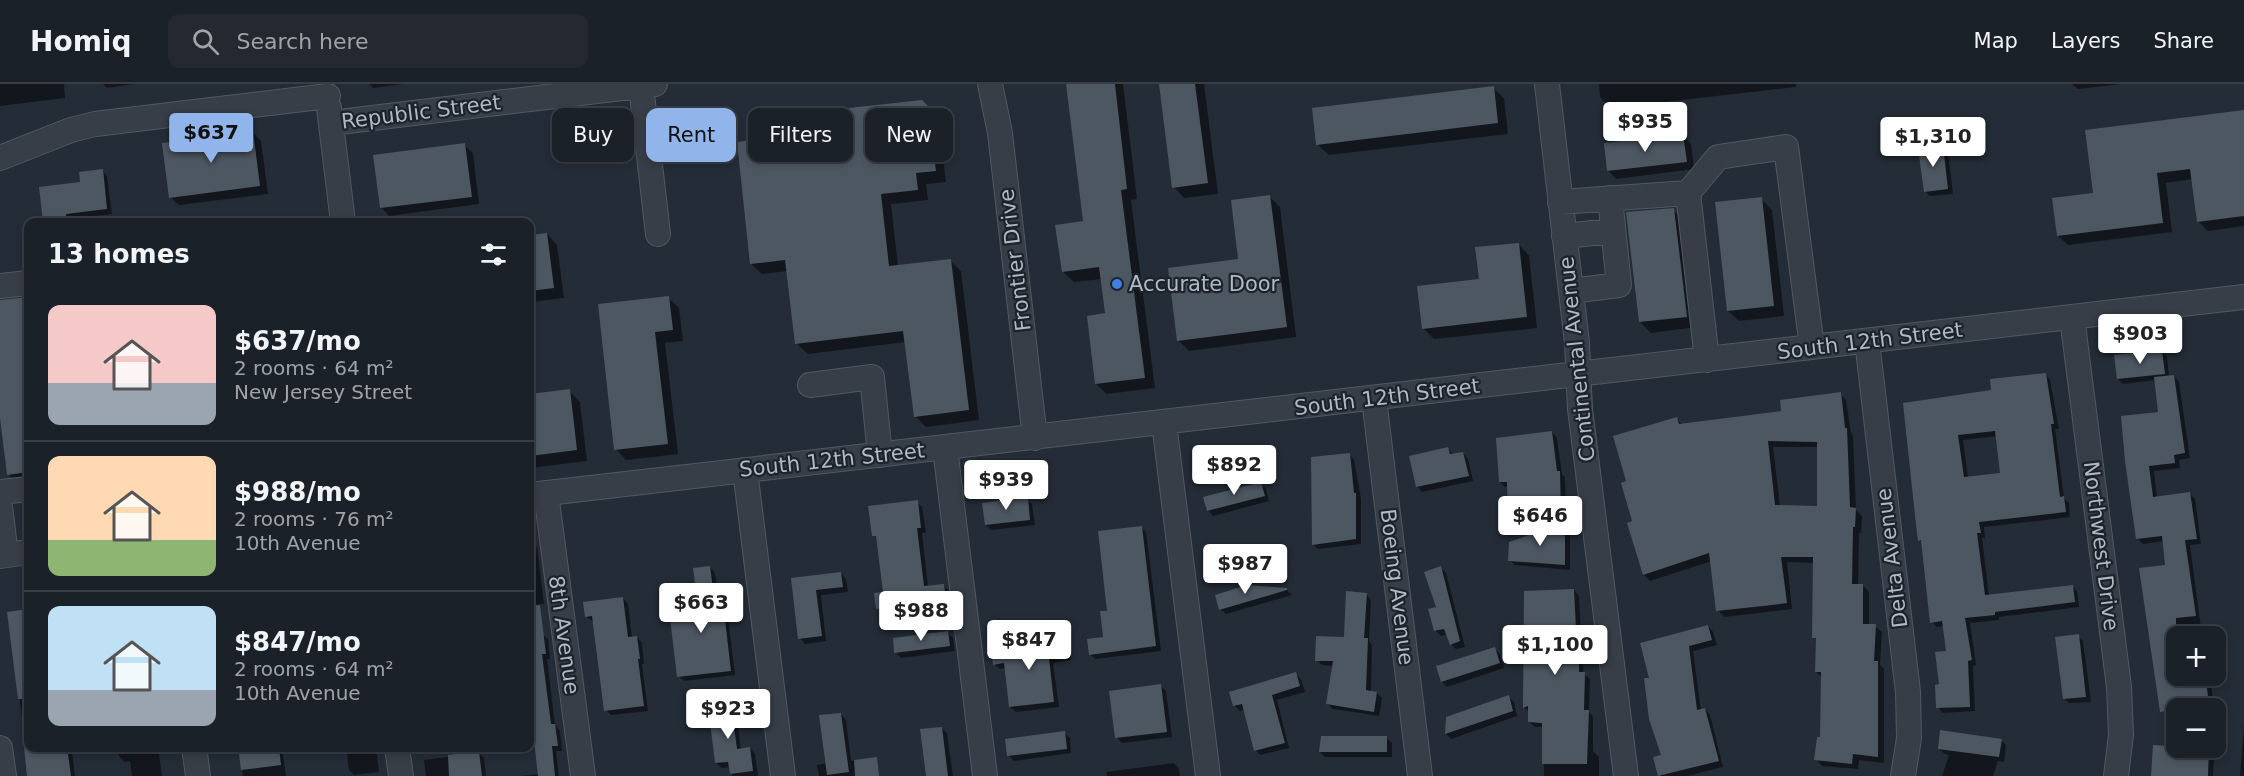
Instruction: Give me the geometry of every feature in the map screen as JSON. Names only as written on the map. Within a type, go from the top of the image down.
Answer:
[{"type":"street","name":"Frontier Drive","points":[[990,84],[1000,133],[1035,438]]},
{"type":"street","name":"Continental Avenue","points":[[1547,84],[1571,291],[1580,408],[1626,776]]},
{"type":"street","points":[[648,85],[658,234]]},
{"type":"street","name":"Republic Street","points":[[331,123],[567,89],[648,85]]},
{"type":"street","points":[[0,158],[70,130],[95,124],[327,90],[343,218]]},
{"type":"street","points":[[1707,360],[1689,193],[1718,157],[1785,147],[1812,347]]},
{"type":"street","points":[[1560,202],[1689,193]]},
{"type":"street","points":[[1571,291],[1619,285],[1610,198]]},
{"type":"street","points":[[1564,236],[1613,231]]},
{"type":"street","points":[[0,286],[24,283]]},
{"type":"street","name":"South 12th Street","points":[[538,494],[2244,297]]},
{"type":"street","name":"Northwest Drive","points":[[2072,317],[2119,687],[2121,735],[2116,776]]},
{"type":"street","name":"Delta Avenue","points":[[1867,341],[1908,692],[1909,738],[1903,776]]},
{"type":"street","points":[[810,385],[872,377],[880,455]]},
{"type":"street","name":"Boeing Avenue","points":[[1374,399],[1420,776]]},
{"type":"street","points":[[1164,423],[1208,776]]},
{"type":"street","points":[[945,448],[985,776]]},
{"type":"street","points":[[745,470],[783,776]]},
{"type":"street","points":[[0,492],[24,489]]},
{"type":"street","name":"8th Avenue","points":[[538,494],[583,776]]},
{"type":"street","points":[[0,507],[12,554]]},
{"type":"street","points":[[0,748],[4,776]]},
{"type":"street","points":[[195,752],[198,776]]},
{"type":"street","points":[[398,752],[401,776]]},
{"type":"building","points":[[1066,84],[1115,84],[1127,189],[1121,190],[1145,378],[1095,384],[1087,316],[1105,313],[1099,267],[1062,272],[1055,225],[1083,221]]},
{"type":"building","points":[[1159,84],[1195,84],[1208,183],[1172,188]]},
{"type":"building","points":[[1494,86],[1498,123],[1316,145],[1312,108]]},
{"type":"building","points":[[922,100],[928,106],[928,108],[865,108],[865,162],[935,162],[936,171],[916,173],[918,190],[881,194],[889,266],[951,259],[969,410],[914,417],[903,331],[795,344],[785,260],[750,264],[737,142],[748,141],[748,162],[853,162],[853,108],[849,108]]},
{"type":"building","points":[[2244,110],[2244,216],[2197,222],[2190,169],[2157,173],[2163,223],[2057,236],[2052,198],[2093,193],[2085,130]]},
{"type":"building","points":[[253,131],[260,186],[169,198],[162,143]]},
{"type":"building","points":[[1683,134],[1687,162],[1607,171],[1604,143]]},
{"type":"building","points":[[465,143],[472,197],[380,208],[373,155]]},
{"type":"building","points":[[1943,145],[1948,189],[1924,192],[1918,148]]},
{"type":"building","points":[[103,169],[107,209],[66,214],[66,218],[43,218],[39,187],[80,182],[79,172]]},
{"type":"building","points":[[1270,195],[1287,327],[1177,341],[1168,268],[1238,259],[1231,200]]},
{"type":"building","points":[[1762,197],[1774,306],[1727,311],[1715,202]]},
{"type":"building","points":[[1674,208],[1687,317],[1639,322],[1626,212]]},
{"type":"building","points":[[547,233],[554,288],[534,290],[534,235]]},
{"type":"building","points":[[1519,243],[1527,317],[1422,329],[1417,286],[1479,279],[1475,247]]},
{"type":"building","points":[[669,296],[673,330],[655,332],[668,444],[614,450],[598,304]]},
{"type":"building","points":[[24,297],[24,473],[7,475],[0,418],[0,300]]},
{"type":"building","points":[[2162,350],[2165,374],[2117,379],[2114,355]]},
{"type":"building","points":[[2046,373],[2054,424],[2051,424],[2060,497],[2064,496],[2066,512],[1979,522],[1981,533],[1977,533],[1985,595],[2073,585],[2075,602],[1965,618],[1972,660],[1968,661],[1970,707],[1936,708],[1935,685],[1939,684],[1935,652],[1946,651],[1942,621],[1930,623],[1921,540],[1918,541],[1916,525],[1903,403],[1991,390],[1990,379]],"holes":[[[1995,431],[2000,473],[1964,477],[1958,435]]]},
{"type":"building","points":[[2174,375],[2185,453],[2174,455],[2175,463],[2149,466],[2153,497],[2190,492],[2197,539],[2185,540],[2196,616],[2176,618],[2176,626],[2166,626],[2166,686],[2207,686],[2208,698],[2166,698],[2166,711],[2160,712],[2139,568],[2165,565],[2162,536],[2136,539],[2121,416],[2158,412],[2154,377]]},
{"type":"building","points":[[570,389],[577,450],[534,455],[534,394]]},
{"type":"building","points":[[1841,392],[1845,428],[1847,428],[1850,507],[1856,508],[1855,527],[1853,527],[1852,584],[1863,584],[1863,624],[1876,624],[1874,661],[1878,661],[1878,757],[1853,754],[1852,764],[1814,760],[1817,737],[1820,737],[1821,672],[1815,672],[1816,638],[1812,638],[1813,557],[1781,557],[1787,603],[1716,611],[1709,553],[1643,575],[1627,523],[1632,521],[1621,483],[1626,481],[1613,436],[1677,417],[1679,424],[1781,411],[1780,400]],"holes":[[[1768,441],[1817,442],[1817,506],[1775,505]]]},
{"type":"building","points":[[1552,431],[1557,471],[1560,471],[1561,516],[1508,522],[1507,482],[1499,482],[1496,438]]},
{"type":"building","points":[[1448,447],[1450,454],[1463,452],[1469,476],[1416,487],[1409,456]]},
{"type":"building","points":[[1350,453],[1354,493],[1356,493],[1356,539],[1312,545],[1311,457]]},
{"type":"building","points":[[1261,482],[1265,496],[1207,511],[1203,497]]},
{"type":"building","points":[[1028,497],[1030,520],[985,525],[982,503]]},
{"type":"building","points":[[918,500],[921,528],[917,528],[924,586],[944,584],[946,600],[876,609],[874,593],[883,592],[876,536],[872,536],[868,506]]},
{"type":"building","points":[[1565,522],[1565,565],[1508,561],[1509,542]]},
{"type":"building","points":[[1142,526],[1156,646],[1089,655],[1087,639],[1103,637],[1100,611],[1107,611],[1098,531]]},
{"type":"building","points":[[710,566],[716,612],[724,611],[731,671],[677,677],[670,618],[699,614],[693,568]]},
{"type":"building","points":[[1441,566],[1460,641],[1450,645],[1444,629],[1434,631],[1428,609],[1436,607],[1424,572]]},
{"type":"building","points":[[841,572],[843,587],[816,590],[822,636],[798,639],[791,578]]},
{"type":"building","points":[[1247,585],[1287,588],[1287,590],[1219,610],[1215,595]]},
{"type":"building","points":[[1574,589],[1576,630],[1579,630],[1579,672],[1585,672],[1584,710],[1589,710],[1587,764],[1542,764],[1542,723],[1528,722],[1528,706],[1523,708],[1524,591]]},
{"type":"building","points":[[1346,591],[1367,593],[1364,638],[1368,638],[1366,690],[1377,692],[1374,712],[1326,704],[1333,661],[1315,661],[1316,636],[1344,637]]},
{"type":"building","points":[[623,597],[628,637],[637,636],[644,706],[604,711],[592,616],[585,617],[583,602]]},
{"type":"building","points":[[540,605],[546,654],[542,654],[551,724],[555,724],[558,746],[552,746],[555,776],[538,776],[534,740],[534,606]]},
{"type":"building","points":[[24,610],[24,699],[18,699],[7,612]]},
{"type":"building","points":[[1708,625],[1712,640],[1689,646],[1697,710],[1705,708],[1719,761],[1658,776],[1653,757],[1661,755],[1649,719],[1644,678],[1649,678],[1640,643]]},
{"type":"building","points":[[948,631],[950,646],[894,653],[893,638]]},
{"type":"building","points":[[2079,634],[2086,697],[2063,699],[2055,637]]},
{"type":"building","points":[[1064,640],[1066,656],[1049,658],[1054,702],[1009,707],[1004,663],[993,665],[991,649]]},
{"type":"building","points":[[1495,647],[1500,663],[1441,682],[1436,666]]},
{"type":"building","points":[[1296,672],[1300,686],[1272,695],[1285,743],[1254,751],[1242,704],[1233,706],[1229,692]]},
{"type":"building","points":[[1161,684],[1167,732],[1115,738],[1109,691]]},
{"type":"building","points":[[1509,695],[1513,711],[1445,734],[1446,717]]},
{"type":"building","points":[[731,703],[737,749],[750,747],[753,771],[730,774],[728,762],[715,763],[708,706]]},
{"type":"building","points":[[841,713],[849,772],[827,775],[819,715]]},
{"type":"building","points":[[942,727],[948,776],[926,776],[920,729]]},
{"type":"building","points":[[1940,730],[2002,739],[1999,757],[1938,749]]},
{"type":"building","points":[[1065,731],[1067,749],[1007,756],[1005,739]]},
{"type":"building","points":[[1321,736],[1387,736],[1387,752],[1319,752]]},
{"type":"building","points":[[2153,745],[2166,746],[2166,758],[2209,758],[2208,776],[2151,776]]},
{"type":"building","points":[[25,752],[68,752],[71,776],[27,776]]},
{"type":"building","points":[[279,752],[281,765],[241,770],[239,754]]},
{"type":"building","points":[[479,752],[482,776],[449,776],[448,755]]},
{"type":"building","points":[[877,757],[879,776],[855,776],[854,760]]},
{"type":"place","name":"Accurate Door","points":[[1117,284]]}]
